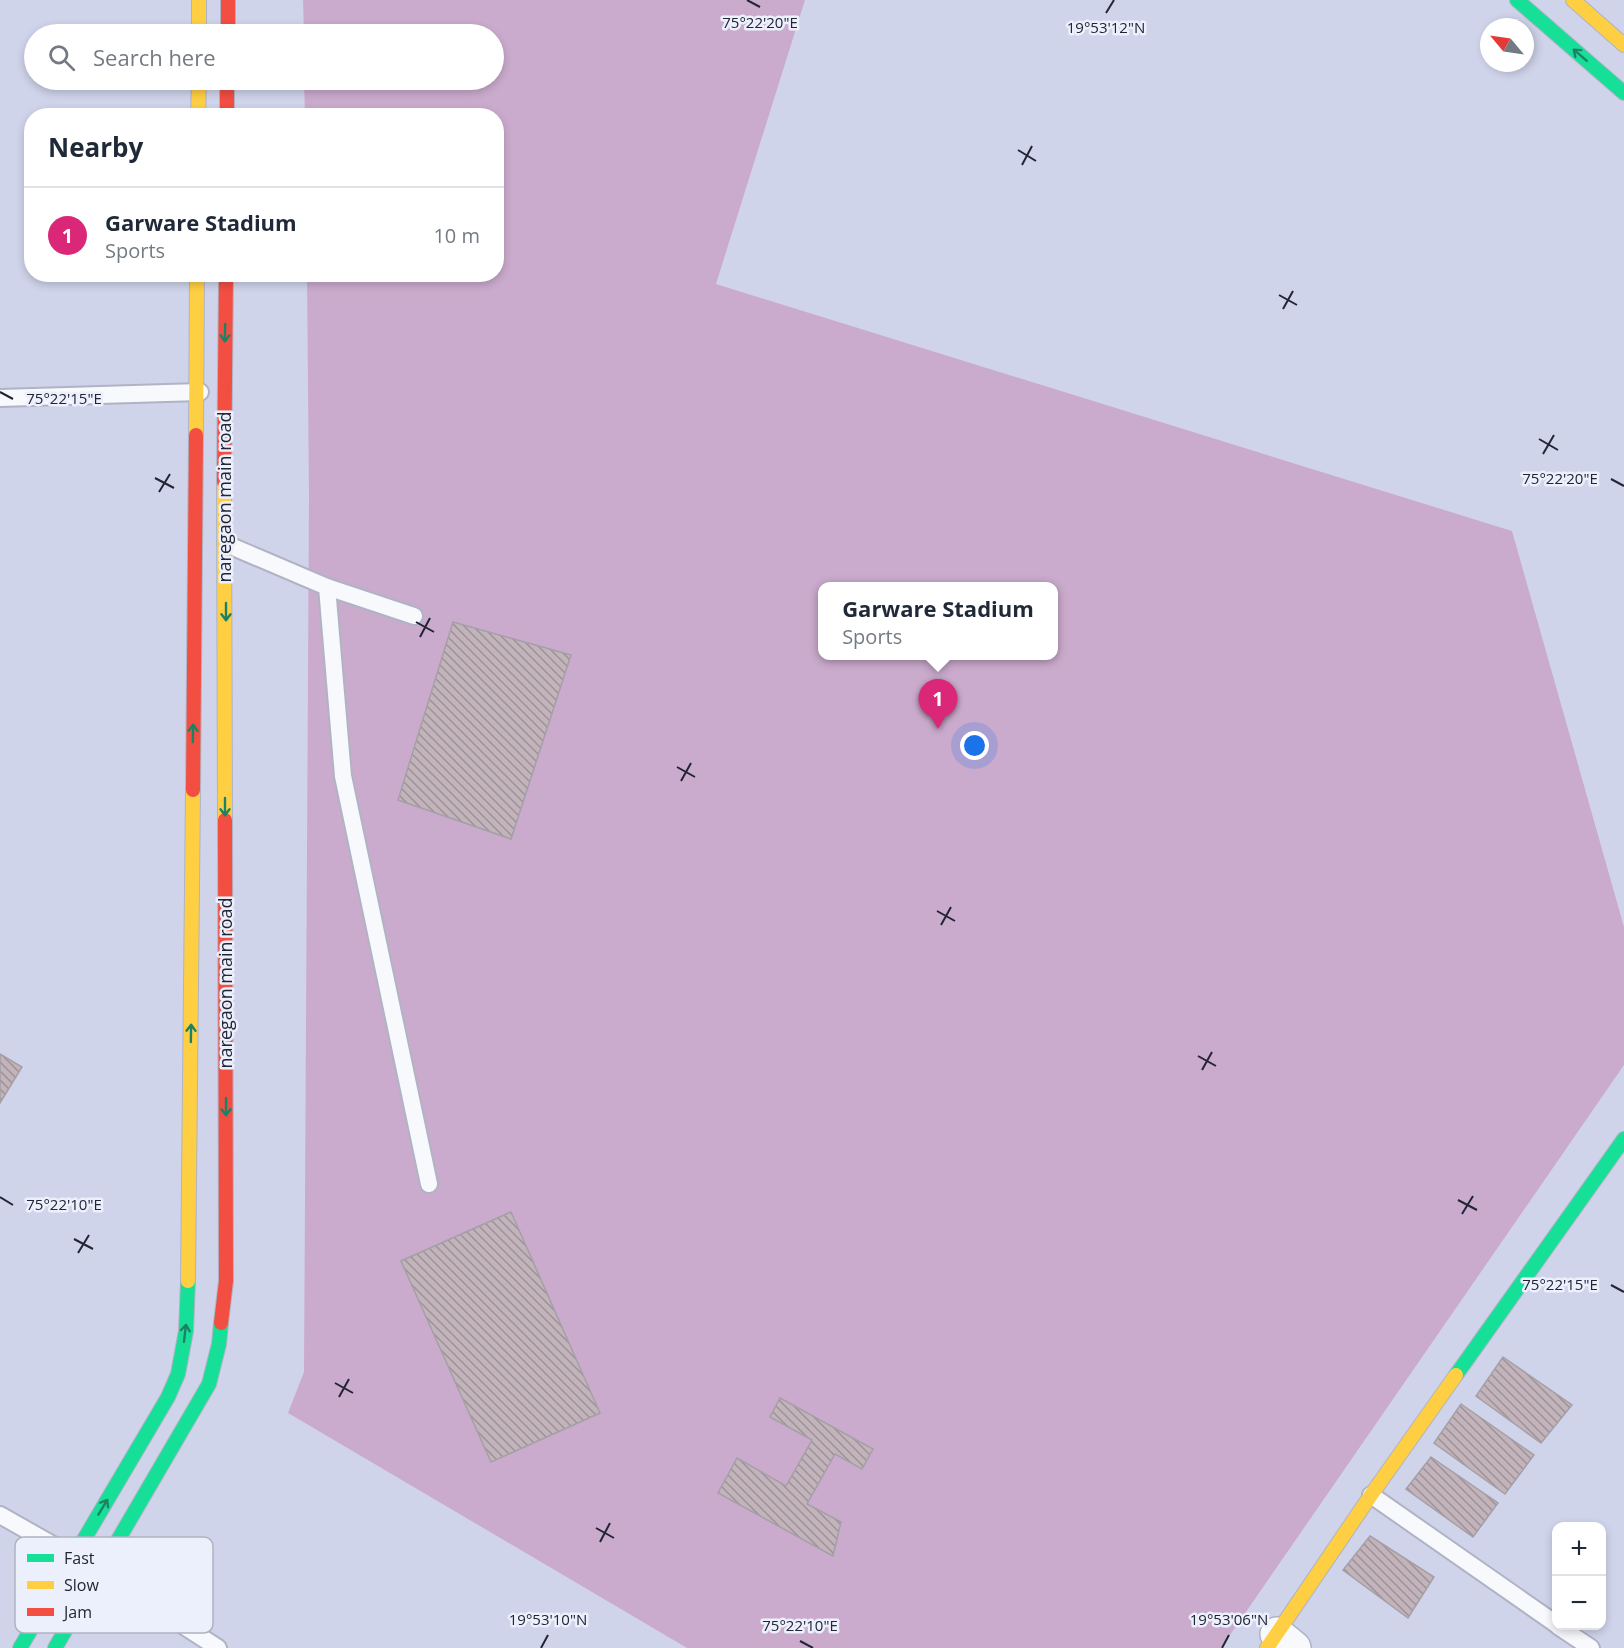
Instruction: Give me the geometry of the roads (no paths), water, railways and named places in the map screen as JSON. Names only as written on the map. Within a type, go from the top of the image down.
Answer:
[{"type":"street","points":[[199,0],[199,24]]},
{"type":"street","points":[[228,0],[228,24]]},
{"type":"street","points":[[1573,0],[1624,45]]},
{"type":"street","points":[[1520,1],[1624,93]]},
{"type":"street","points":[[198,108],[199,90]]},
{"type":"street","points":[[227,108],[228,90]]},
{"type":"street","name":"naregaon main road","points":[[86,1537],[168,1397],[178,1374],[186,1331],[189,1242],[197,282]]},
{"type":"street","name":"naregaon main road","points":[[119,1537],[209,1384],[219,1344],[226,1281],[226,282]]},
{"type":"street","points":[[1280,1643],[1371,1495],[1622,1148]]},
{"type":"street","name":"naregaon main road","points":[[20,1648],[29,1633]]},
{"type":"street","name":"naregaon main road","points":[[55,1648],[64,1633]]},
{"type":"lane","points":[[0,398],[225,391]]},
{"type":"lane","points":[[226,544],[327,587],[414,616]]},
{"type":"lane","points":[[327,587],[343,776],[429,1184]]},
{"type":"lane","points":[[1371,1495],[1552,1621]]},
{"type":"lane","points":[[0,1515],[39,1537]]},
{"type":"lane","points":[[1565,1630],[1591,1648]]},
{"type":"lane","points":[[193,1633],[216,1648]]},
{"type":"place","name":"Garware Stadium","points":[[938,729]]}]
